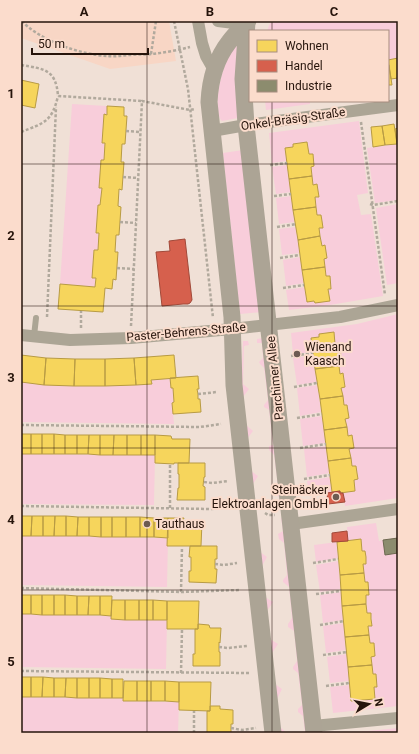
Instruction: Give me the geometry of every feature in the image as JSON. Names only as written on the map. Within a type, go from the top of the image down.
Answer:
[{"type":"street","points":[[198,21],[206,56],[214,70]]},
{"type":"street","points":[[218,21],[234,23],[247,21]]},
{"type":"street","points":[[247,21],[227,44],[218,61],[214,70],[209,102],[232,317],[234,385],[273,733]]},
{"type":"street","name":"Parchimer Allee","points":[[247,21],[243,79],[246,125],[313,729]]},
{"type":"street","name":"Onkel-Bräsig-Straße","points":[[212,131],[246,125],[398,105]]},
{"type":"street","name":"Paster-Behrens-Straße","points":[[21,335],[70,340],[123,338],[232,329],[340,317],[393,306]]},
{"type":"street","points":[[290,519],[398,509]]},
{"type":"street","points":[[313,729],[398,718]]},
{"type":"lane","points":[[34,336],[36,318]]},
{"type":"path","points":[[22,21],[39,35],[56,43],[90,54],[109,56],[151,54],[174,50]]},
{"type":"path","points":[[151,54],[156,21]]},
{"type":"path","points":[[174,21],[188,90],[213,317],[210,322]]},
{"type":"path","points":[[21,65],[40,68],[53,77],[57,85],[58,96],[56,107],[47,319]]},
{"type":"path","points":[[58,96],[142,101],[190,110]]},
{"type":"path","points":[[131,327],[142,101]]},
{"type":"path","points":[[21,132],[43,123],[50,117],[56,107]]},
{"type":"path","points":[[360,111],[371,205],[385,296],[393,306]]},
{"type":"path","points":[[126,131],[140,132]]},
{"type":"path","points":[[270,165],[287,163]]},
{"type":"path","points":[[123,177],[138,178]]},
{"type":"path","points":[[274,196],[291,194]]},
{"type":"path","points":[[371,205],[398,202]]},
{"type":"path","points":[[120,222],[136,223]]},
{"type":"path","points":[[277,227],[296,224]]},
{"type":"path","points":[[280,258],[300,255]]},
{"type":"path","points":[[117,268],[134,269]]},
{"type":"path","points":[[283,288],[304,285]]},
{"type":"path","points":[[81,311],[81,328]]},
{"type":"path","points":[[291,356],[313,353]]},
{"type":"path","points":[[294,387],[317,383]]},
{"type":"path","points":[[198,394],[217,392]]},
{"type":"path","points":[[297,418],[322,414]]},
{"type":"path","points":[[21,425],[200,427],[221,424]]},
{"type":"path","points":[[300,448],[326,444]]},
{"type":"path","points":[[170,464],[170,508]]},
{"type":"path","points":[[304,479],[330,475]]},
{"type":"path","points":[[204,482],[212,483],[228,481]]},
{"type":"path","points":[[21,506],[211,509],[231,507]]},
{"type":"path","points":[[248,512],[261,511],[268,515],[290,519]]},
{"type":"path","points":[[182,547],[182,592]]},
{"type":"path","points":[[313,564],[338,560]]},
{"type":"path","points":[[215,564],[224,565],[237,563]]},
{"type":"path","points":[[21,588],[182,592],[240,590]]},
{"type":"path","points":[[316,594],[341,591]]},
{"type":"path","points":[[320,625],[344,621]]},
{"type":"path","points":[[181,673],[182,630]]},
{"type":"path","points":[[219,647],[228,648],[247,646]]},
{"type":"path","points":[[323,655],[347,652]]},
{"type":"path","points":[[21,671],[250,673]]},
{"type":"path","points":[[326,686],[349,683]]},
{"type":"path","points":[[194,711],[194,733]]},
{"type":"path","points":[[231,728],[242,730],[256,728]]},
{"type":"shaded area","points":[[21,21],[169,21],[176,61],[110,69],[21,38]]},
{"type":"shaded area","points":[[284,21],[398,21],[398,58],[389,60],[389,30],[267,30],[270,23]]},
{"type":"shaded area","points":[[238,45],[238,118],[222,121],[217,105],[220,82],[228,58]]},
{"type":"shaded area","points":[[265,102],[310,102],[310,104],[266,110]]},
{"type":"shaded area","points":[[72,104],[107,106],[107,115],[104,115],[102,142],[105,143],[104,160],[101,160],[99,188],[102,188],[100,205],[98,205],[96,233],[99,233],[95,287],[60,284]]},
{"type":"shaded area","points":[[359,121],[368,193],[357,195],[361,215],[371,214],[383,296],[289,310],[286,290],[305,287],[307,302],[314,301],[315,303],[328,289],[331,289],[330,276],[326,276],[324,259],[327,258],[325,246],[322,246],[319,228],[323,227],[321,215],[317,215],[315,197],[318,197],[317,184],[313,185],[311,167],[314,166],[313,154],[309,154],[307,142],[293,144],[293,147],[285,148],[287,161],[272,163],[269,133]]},
{"type":"shaded area","points":[[397,144],[398,200],[375,203],[367,148]]},
{"type":"shaded area","points":[[243,150],[262,312],[240,314],[223,153]]},
{"type":"shaded area","points":[[287,165],[291,192],[276,194],[272,167]]},
{"type":"shaded area","points":[[292,196],[295,222],[279,224],[276,198]]},
{"type":"shaded area","points":[[398,204],[398,283],[387,285],[376,208]]},
{"type":"shaded area","points":[[296,227],[300,253],[282,255],[279,229]]},
{"type":"shaded area","points":[[300,257],[304,283],[286,286],[283,260]]},
{"type":"shaded area","points":[[398,314],[398,498],[345,506],[343,493],[355,491],[354,480],[358,479],[352,466],[349,449],[354,448],[352,435],[348,436],[345,419],[349,418],[347,405],[344,405],[341,388],[345,387],[343,374],[340,374],[337,357],[339,343],[335,344],[334,332],[311,338],[313,352],[293,354],[291,333],[357,324]]},
{"type":"shaded area","points":[[263,338],[283,510],[280,510],[279,497],[274,493],[278,486],[274,455],[269,450],[269,446],[273,445],[269,410],[264,407],[268,400],[264,368],[259,362],[263,358],[262,343],[257,343],[257,339]]},
{"type":"shaded area","points":[[243,341],[248,341],[249,345],[244,346],[243,384],[249,389],[243,397],[244,411],[241,384]]},
{"type":"shaded area","points":[[313,355],[317,382],[297,385],[293,358]]},
{"type":"shaded area","points":[[170,378],[171,388],[173,388],[174,402],[172,403],[174,424],[21,422],[21,382],[70,386],[119,386],[152,384],[151,380]]},
{"type":"shaded area","points":[[318,385],[321,412],[300,416],[297,388]]},
{"type":"shaded area","points":[[322,416],[326,443],[303,446],[300,419]]},
{"type":"shaded area","points":[[246,425],[253,431],[248,438]]},
{"type":"shaded area","points":[[248,438],[251,471],[247,439]]},
{"type":"shaded area","points":[[326,446],[330,473],[307,477],[304,449]]},
{"type":"shaded area","points":[[21,454],[155,455],[154,505],[21,504]]},
{"type":"shaded area","points":[[251,471],[258,476],[253,484]]},
{"type":"shaded area","points":[[330,477],[332,492],[309,495],[307,481]]},
{"type":"shaded area","points":[[284,517],[308,733],[305,733],[303,716],[298,712],[298,709],[302,705],[298,673],[293,669],[297,661],[294,631],[288,627],[288,624],[292,618],[289,587],[283,582],[287,575],[284,543],[279,539],[278,534],[283,531],[281,518]]},
{"type":"shaded area","points":[[376,523],[379,541],[383,540],[385,554],[398,553],[398,706],[333,713],[330,687],[350,685],[351,701],[374,699],[374,687],[377,687],[376,674],[373,674],[371,657],[375,656],[374,643],[370,643],[368,626],[372,626],[371,613],[367,613],[366,595],[369,594],[368,582],[365,582],[363,564],[366,564],[365,551],[362,551],[361,539],[348,541],[347,527]]},
{"type":"shaded area","points":[[21,535],[168,538],[167,587],[21,585]]},
{"type":"shaded area","points":[[337,542],[338,558],[316,562],[314,545]]},
{"type":"shaded area","points":[[260,552],[267,557],[262,566],[265,597],[273,602],[267,611],[270,639],[278,644],[272,653],[275,684],[282,689],[277,699],[280,727],[287,733],[278,733]]},
{"type":"shaded area","points":[[338,561],[341,589],[320,592],[316,565]]},
{"type":"shaded area","points":[[341,592],[344,620],[323,623],[320,595]]},
{"type":"shaded area","points":[[21,614],[111,616],[112,619],[167,620],[166,669],[21,667]]},
{"type":"shaded area","points":[[344,623],[346,650],[326,653],[323,626]]},
{"type":"shaded area","points":[[347,654],[349,681],[330,683],[327,657]]},
{"type":"shaded area","points":[[21,697],[123,698],[123,701],[179,702],[178,733],[21,733]]},
{"type":"shaded area","points":[[398,728],[398,733],[348,733]]},
{"type":"building: Wohnen","points":[[398,58],[398,78],[391,79],[389,60]]},
{"type":"building: Wohnen","points":[[389,65],[392,85],[389,85]]},
{"type":"building: Wohnen","points":[[21,80],[39,84],[35,108],[21,105]]},
{"type":"building: Wohnen","points":[[107,106],[124,107],[124,116],[127,116],[125,144],[122,144],[121,162],[124,162],[122,190],[119,189],[118,206],[121,207],[119,235],[116,235],[115,252],[118,252],[116,280],[113,279],[112,289],[105,288],[103,312],[58,309],[60,284],[95,287],[96,278],[92,278],[94,250],[98,250],[99,233],[96,233],[98,205],[100,205],[102,188],[99,188],[101,160],[104,160],[105,143],[102,143],[104,114],[107,115]]},
{"type":"building: Wohnen","points":[[394,124],[397,144],[385,145],[382,126]]},
{"type":"building: Wohnen","points":[[382,126],[385,145],[373,147],[371,127]]},
{"type":"building: Wohnen","points":[[398,128],[398,149],[395,129]]},
{"type":"building: Wohnen","points":[[307,142],[309,154],[313,154],[314,166],[311,167],[312,176],[289,179],[285,148],[293,147],[293,144]]},
{"type":"building: Wohnen","points":[[312,176],[313,185],[317,184],[319,197],[315,197],[316,207],[293,210],[289,179]]},
{"type":"building: Wohnen","points":[[316,207],[317,215],[321,215],[323,228],[319,228],[320,236],[298,240],[293,210]]},
{"type":"building: Wohnen","points":[[320,236],[322,246],[325,245],[327,258],[324,259],[325,267],[302,270],[298,240]]},
{"type":"building: Wohnen","points":[[325,267],[326,276],[330,276],[331,289],[328,289],[330,301],[315,303],[314,301],[307,302],[302,270]]},
{"type":"building: Wohnen","points":[[334,332],[335,344],[339,343],[341,356],[337,357],[339,366],[315,369],[311,338],[319,337],[319,334]]},
{"type":"building: Wohnen","points":[[21,355],[46,358],[44,385],[21,382]]},
{"type":"building: Wohnen","points":[[174,355],[176,378],[151,380],[152,384],[136,385],[134,358]]},
{"type":"building: Wohnen","points":[[46,358],[75,359],[74,386],[44,385]]},
{"type":"building: Wohnen","points":[[134,358],[136,385],[105,386],[105,359]]},
{"type":"building: Wohnen","points":[[75,359],[105,359],[105,386],[74,386]]},
{"type":"building: Wohnen","points":[[339,366],[340,374],[343,373],[345,387],[341,388],[343,396],[320,399],[315,369]]},
{"type":"building: Wohnen","points":[[198,376],[199,389],[197,389],[198,399],[200,399],[201,412],[173,414],[173,388],[171,388],[170,378]]},
{"type":"building: Wohnen","points":[[343,396],[344,405],[347,405],[349,418],[345,419],[347,427],[324,430],[320,399]]},
{"type":"building: Wohnen","points":[[347,427],[348,436],[352,435],[354,448],[349,449],[351,458],[328,461],[324,430]]},
{"type":"building: Wohnen","points":[[21,434],[31,434],[31,454],[21,454]]},
{"type":"building: Wohnen","points":[[31,434],[42,434],[42,454],[31,454]]},
{"type":"building: Wohnen","points":[[42,434],[54,434],[54,454],[42,454]]},
{"type":"building: Wohnen","points":[[54,434],[65,435],[65,454],[54,454]]},
{"type":"building: Wohnen","points":[[65,435],[77,435],[77,454],[65,454]]},
{"type":"building: Wohnen","points":[[77,435],[89,435],[88,454],[77,454]]},
{"type":"building: Wohnen","points":[[89,435],[100,435],[100,455],[88,454]]},
{"type":"building: Wohnen","points":[[100,435],[114,435],[113,455],[100,455]]},
{"type":"building: Wohnen","points":[[114,435],[127,435],[127,455],[113,455]]},
{"type":"building: Wohnen","points":[[127,435],[141,435],[141,455],[127,455]]},
{"type":"building: Wohnen","points":[[141,435],[155,435],[155,455],[141,455]]},
{"type":"building: Wohnen","points":[[155,435],[171,436],[172,439],[190,439],[189,463],[155,463]]},
{"type":"building: Wohnen","points":[[351,458],[352,466],[356,466],[358,479],[354,480],[355,491],[340,493],[340,491],[332,492],[328,461]]},
{"type":"building: Wohnen","points":[[178,463],[205,463],[205,477],[203,486],[205,487],[205,500],[177,500],[179,488]]},
{"type":"building: Wohnen","points":[[21,516],[32,516],[31,536],[21,536]]},
{"type":"building: Wohnen","points":[[32,516],[43,516],[43,536],[31,536]]},
{"type":"building: Wohnen","points":[[43,516],[55,516],[54,536],[43,536]]},
{"type":"building: Wohnen","points":[[55,516],[66,516],[66,536],[54,536]]},
{"type":"building: Wohnen","points":[[66,516],[78,517],[77,536],[66,536]]},
{"type":"building: Wohnen","points":[[78,517],[89,517],[89,536],[77,536]]},
{"type":"building: Wohnen","points":[[89,517],[101,517],[101,537],[89,536]]},
{"type":"building: Wohnen","points":[[101,517],[112,517],[112,537],[101,537]]},
{"type":"building: Wohnen","points":[[112,517],[126,517],[126,537],[112,537]]},
{"type":"building: Wohnen","points":[[126,517],[140,517],[140,537],[126,537]]},
{"type":"building: Wohnen","points":[[140,517],[154,518],[154,537],[140,537]]},
{"type":"building: Wohnen","points":[[154,518],[168,518],[168,538],[154,537]]},
{"type":"building: Wohnen","points":[[168,518],[184,518],[183,521],[202,522],[201,546],[167,546]]},
{"type":"building: Wohnen","points":[[361,539],[362,551],[365,551],[366,557],[366,564],[363,564],[364,573],[340,575],[337,542]]},
{"type":"building: Wohnen","points":[[190,546],[217,546],[217,559],[215,559],[215,569],[217,569],[216,583],[189,582],[189,571],[191,571],[191,557],[189,557]]},
{"type":"building: Wohnen","points":[[364,573],[365,582],[368,582],[369,595],[366,595],[366,604],[342,606],[340,575]]},
{"type":"building: Wohnen","points":[[21,595],[31,595],[31,614],[21,614]]},
{"type":"building: Wohnen","points":[[31,595],[42,595],[42,615],[31,614]]},
{"type":"building: Wohnen","points":[[42,595],[54,595],[54,615],[42,615]]},
{"type":"building: Wohnen","points":[[54,595],[65,595],[65,615],[54,615]]},
{"type":"building: Wohnen","points":[[65,595],[77,596],[77,615],[65,615]]},
{"type":"building: Wohnen","points":[[77,596],[89,596],[88,615],[77,615]]},
{"type":"building: Wohnen","points":[[89,596],[100,596],[100,615],[88,615]]},
{"type":"building: Wohnen","points":[[100,596],[112,596],[111,616],[100,615]]},
{"type":"building: Wohnen","points":[[112,600],[125,600],[125,620],[111,619]]},
{"type":"building: Wohnen","points":[[125,600],[139,600],[139,620],[125,620]]},
{"type":"building: Wohnen","points":[[139,600],[153,600],[153,620],[139,620]]},
{"type":"building: Wohnen","points":[[153,600],[167,601],[167,620],[153,620]]},
{"type":"building: Wohnen","points":[[167,601],[199,601],[198,629],[167,629]]},
{"type":"building: Wohnen","points":[[366,604],[367,613],[371,613],[372,626],[368,626],[369,635],[345,637],[342,606]]},
{"type":"building: Wohnen","points":[[198,624],[209,625],[210,628],[221,628],[220,643],[219,642],[220,666],[193,666],[193,654],[195,654],[195,629],[198,629]]},
{"type":"building: Wohnen","points":[[369,635],[370,643],[374,643],[375,656],[371,657],[372,665],[348,667],[345,637]]},
{"type":"building: Wohnen","points":[[372,665],[373,674],[376,674],[377,687],[374,687],[375,699],[351,701],[348,667]]},
{"type":"building: Wohnen","points":[[21,677],[31,677],[31,697],[21,697]]},
{"type":"building: Wohnen","points":[[31,677],[43,677],[42,697],[31,697]]},
{"type":"building: Wohnen","points":[[43,677],[54,678],[54,697],[42,697]]},
{"type":"building: Wohnen","points":[[54,678],[66,678],[65,697],[54,697]]},
{"type":"building: Wohnen","points":[[66,678],[77,678],[77,698],[65,697]]},
{"type":"building: Wohnen","points":[[77,678],[89,678],[89,698],[77,698]]},
{"type":"building: Wohnen","points":[[89,678],[100,678],[100,698],[89,698]]},
{"type":"building: Wohnen","points":[[100,678],[112,679],[112,698],[100,698]]},
{"type":"building: Wohnen","points":[[112,679],[123,679],[123,698],[112,698]]},
{"type":"building: Wohnen","points":[[124,681],[137,681],[137,701],[123,701]]},
{"type":"building: Wohnen","points":[[137,681],[151,681],[151,701],[137,701]]},
{"type":"building: Wohnen","points":[[151,681],[165,681],[165,701],[151,701]]},
{"type":"building: Wohnen","points":[[165,681],[179,682],[179,702],[165,701]]},
{"type":"building: Wohnen","points":[[179,682],[211,682],[210,711],[179,710]]},
{"type":"building: Wohnen","points":[[210,706],[220,706],[220,709],[233,710],[233,724],[231,724],[231,733],[207,733],[207,711],[210,711]]},
{"type":"building: Handel","points":[[185,239],[192,300],[188,304],[162,306],[156,252],[170,251],[169,241]]},
{"type":"building: Handel","name":"Steinäcker Elektroanlagen GmbH","points":[[340,491],[340,493],[343,493],[345,502],[328,504],[327,493]]},
{"type":"building: Handel","points":[[347,531],[348,541],[332,542],[332,533]]},
{"type":"building: Industrie","points":[[398,538],[398,553],[385,555],[383,540]]},
{"type":"place","name":"Wienand Kaasch","points":[[297,354]]},
{"type":"place","name":"Steinäcker Elektroanlagen GmbH","points":[[336,497]]},
{"type":"place","name":"Tauthaus","points":[[147,524]]}]
